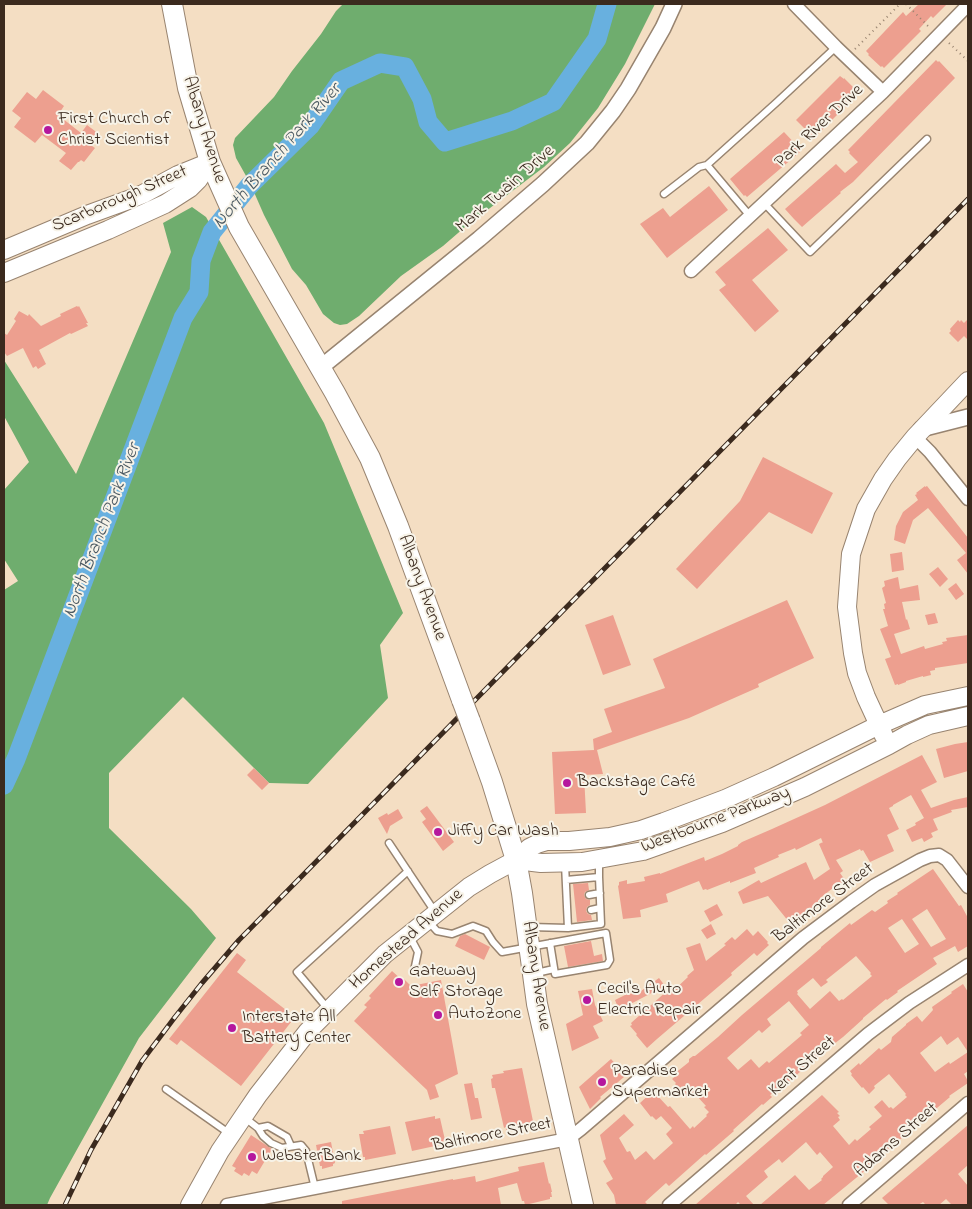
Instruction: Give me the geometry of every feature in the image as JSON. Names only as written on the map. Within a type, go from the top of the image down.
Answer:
[{"type":"highway","name":"Albany Avenue","points":[[172,4],[188,88],[210,162],[222,192],[239,227],[352,423],[377,473],[492,782],[516,860],[537,1004],[583,1205]]},
{"type":"main road","name":"Scarborough Street","points":[[4,250],[137,196],[178,175],[210,162]]},
{"type":"main road","name":"Scarborough Street","points":[[4,273],[102,233],[165,204],[190,188],[210,162]]},
{"type":"main road","points":[[889,745],[857,673],[846,608],[851,554],[859,528],[874,494],[897,459],[918,433],[968,381]]},
{"type":"main road","name":"Westbourne Parkway","points":[[516,860],[529,848],[542,842],[589,840],[621,834],[664,822],[774,778],[879,725],[925,706],[968,696]]},
{"type":"main road","name":"Westbourne Parkway","points":[[516,860],[541,863],[566,871],[582,862],[644,851],[722,823],[804,787],[929,725],[968,716]]},
{"type":"main road","points":[[715,803],[722,823]]},
{"type":"main road","name":"Homestead Avenue","points":[[190,1205],[220,1150],[258,1095],[308,1031],[385,954],[409,934],[469,887],[516,860]]},
{"type":"street","name":"Mark Twain Drive","points":[[320,368],[479,239],[587,143],[628,89],[663,28],[674,4]]},
{"type":"street","points":[[794,4],[883,92]]},
{"type":"street","name":"Park River Drive","points":[[691,271],[883,92],[968,5]]},
{"type":"street","points":[[968,417],[918,433],[930,452],[968,499]]},
{"type":"street","name":"Baltimore Street","points":[[227,1205],[568,1139],[581,1130],[803,938],[851,902],[888,878],[930,856],[939,855],[947,860],[968,888]]},
{"type":"street","name":"Kent Street","points":[[669,1205],[868,1034],[909,1003],[968,965]]},
{"type":"street","name":"Adams Street","points":[[849,1205],[968,1104]]},
{"type":"lane","points":[[664,194],[699,167],[706,165],[836,47]]},
{"type":"lane","points":[[764,203],[810,252],[927,139]]},
{"type":"lane","points":[[706,165],[750,216]]},
{"type":"lane","points":[[389,843],[408,871],[437,931],[452,934],[473,926],[486,931],[502,952],[550,943],[606,933],[610,960],[607,965],[555,974],[550,943]]},
{"type":"lane","points":[[526,928],[542,926],[568,928],[601,924],[598,859]]},
{"type":"lane","points":[[329,1010],[297,972],[408,871]]},
{"type":"lane","points":[[568,928],[566,871],[599,877]]},
{"type":"lane","points":[[589,895],[600,893]]},
{"type":"lane","points":[[566,897],[574,897]]},
{"type":"lane","points":[[591,910],[600,908]]},
{"type":"lane","points":[[568,913],[576,912]]},
{"type":"lane","points":[[409,934],[418,952],[414,972]]},
{"type":"lane","points":[[533,974],[554,969]]},
{"type":"lane","points":[[166,1089],[231,1135]]},
{"type":"lane","points":[[243,1117],[258,1128],[271,1143],[282,1148],[301,1145],[306,1151],[315,1188]]},
{"type":"lane","points":[[258,1128],[268,1126],[287,1137],[291,1146]]},
{"type":"path","points":[[854,50],[900,4]]},
{"type":"path","points":[[906,4],[930,27]]},
{"type":"path","points":[[949,43],[968,61]]},
{"type":"green space","points":[[343,4],[655,4],[625,64],[598,108],[570,143],[544,167],[443,246],[401,276],[359,316],[347,324],[340,325],[334,323],[323,314],[306,285],[292,269],[236,158],[233,145],[235,138],[274,97]]},
{"type":"green space","points":[[192,207],[206,217],[324,423],[403,613],[380,645],[388,698],[308,784],[269,783],[183,697],[109,773],[109,828],[191,909],[216,938],[139,1038],[47,1205],[4,1205],[4,590],[18,581],[4,559],[4,490],[29,462],[4,416],[4,360],[76,474],[171,252],[163,223]]},
{"type":"building","points":[[919,4],[947,4],[933,18],[931,16],[919,29],[921,31],[884,68],[881,67],[866,51],[903,12],[906,16]]},
{"type":"building","points":[[936,60],[955,78],[853,182],[802,227],[785,209],[836,164],[845,173],[858,162],[848,150]]},
{"type":"building","points":[[840,76],[858,94],[815,137],[812,136],[796,120]]},
{"type":"building","name":"First Church of Christ Scientist","points":[[43,90],[64,106],[58,115],[81,133],[87,125],[99,134],[93,142],[92,146],[95,148],[84,162],[81,160],[71,170],[59,161],[66,153],[42,135],[35,143],[14,127],[21,118],[12,111],[27,92],[36,99]]},
{"type":"building","points":[[784,132],[799,148],[800,152],[747,197],[744,196],[730,179]]},
{"type":"building","points":[[709,186],[728,210],[667,258],[640,224],[663,208],[670,217]]},
{"type":"building","points":[[768,228],[788,250],[752,280],[779,311],[755,332],[719,290],[726,285],[715,272]]},
{"type":"building","points":[[79,306],[88,326],[70,333],[39,350],[46,364],[38,369],[36,366],[33,368],[23,348],[7,356],[4,352],[4,333],[7,335],[16,321],[14,319],[19,311],[28,316],[29,314],[41,326]]},
{"type":"building","points":[[968,319],[968,340],[964,336],[958,342],[949,333],[950,329],[958,320],[964,323]]},
{"type":"building","points":[[763,457],[833,493],[812,534],[769,512],[697,589],[676,569],[740,501]]},
{"type":"building","points":[[927,486],[968,538],[968,574],[957,560],[966,553],[928,508],[913,520],[905,544],[894,540],[896,526],[903,512],[918,500],[915,495],[916,493]]},
{"type":"building","points":[[902,552],[904,570],[892,572],[890,554]]},
{"type":"building","points":[[938,567],[948,579],[940,587],[929,574]]},
{"type":"building","points":[[898,577],[900,589],[918,585],[920,600],[902,602],[910,629],[894,634],[901,654],[924,646],[925,649],[943,644],[942,642],[947,641],[946,638],[968,635],[968,663],[935,668],[935,670],[930,671],[931,675],[895,685],[885,659],[891,657],[880,629],[888,626],[883,609],[885,609],[884,604],[886,603],[882,588],[885,586],[884,581]]},
{"type":"building","points":[[956,583],[964,594],[956,600],[948,589]]},
{"type":"building","points":[[787,600],[814,658],[758,684],[759,687],[689,718],[597,750],[603,774],[584,775],[586,813],[555,814],[552,752],[594,750],[593,739],[612,732],[604,709],[665,688],[653,659]]},
{"type":"building","points":[[935,613],[938,623],[928,625],[925,615]]},
{"type":"building","points":[[613,615],[631,665],[603,675],[585,625]]},
{"type":"building","points":[[968,742],[968,771],[944,778],[936,749]]},
{"type":"building","points":[[922,755],[937,782],[921,790],[931,808],[968,797],[968,807],[951,810],[952,812],[933,819],[938,830],[931,833],[933,837],[924,842],[922,838],[912,842],[906,830],[924,818],[911,795],[893,805],[889,808],[899,829],[887,835],[894,851],[870,862],[863,850],[861,851],[860,849],[836,860],[843,871],[840,873],[846,884],[835,891],[833,888],[820,898],[822,902],[793,924],[791,921],[789,922],[768,896],[743,904],[738,892],[759,880],[761,883],[806,862],[814,880],[830,869],[819,844],[823,842],[821,838],[796,850],[795,848],[778,855],[779,857],[754,868],[756,873],[730,883],[730,881],[703,890],[699,881],[666,894],[668,902],[640,910],[641,917],[623,919],[619,882],[627,880],[627,884],[645,881],[644,877],[660,874],[704,857],[705,861],[722,854],[742,842],[825,805]]},
{"type":"building","points":[[254,768],[269,783],[262,790],[247,775]]},
{"type":"building","name":"Jiffy Car Wash","points":[[427,806],[454,842],[443,851],[422,822],[426,819],[420,811]]},
{"type":"building","points":[[398,809],[403,818],[390,826],[387,834],[378,818]]},
{"type":"building","points":[[933,869],[959,906],[961,905],[968,918],[968,946],[958,952],[955,946],[933,958],[937,964],[886,999],[843,1037],[780,1089],[770,1095],[772,1097],[706,1155],[669,1186],[666,1183],[645,1202],[648,1205],[616,1205],[614,1195],[606,1183],[613,1179],[603,1161],[606,1159],[600,1135],[624,1114],[634,1125],[619,1138],[627,1152],[630,1151],[635,1160],[646,1151],[654,1160],[673,1143],[666,1134],[672,1128],[661,1116],[656,1120],[651,1117],[640,1103],[652,1092],[668,1107],[670,1106],[690,1129],[693,1126],[694,1128],[709,1112],[695,1094],[691,1097],[686,1097],[672,1079],[676,1076],[674,1074],[689,1062],[689,1059],[718,1037],[850,923],[851,925],[872,910],[875,912],[888,903],[887,901]],"holes":[[[927,909],[946,939],[931,947],[912,919]],[[902,919],[919,944],[905,953],[888,928]],[[856,956],[872,976],[843,1000],[839,1001],[830,991],[810,1009],[797,994],[797,991],[813,978],[821,987],[828,982],[826,980]],[[789,1001],[809,1025],[800,1033],[802,1035],[769,1063],[767,1061],[759,1068],[751,1059],[738,1070],[727,1058],[759,1030],[762,1033],[771,1025],[767,1019]]]},
{"type":"building","points":[[588,883],[589,890],[584,895],[586,899],[590,900],[590,905],[586,911],[591,915],[592,920],[577,922],[573,884]]},
{"type":"building","points":[[717,904],[723,915],[710,922],[704,911]]},
{"type":"building","points":[[711,924],[716,934],[707,939],[701,930]]},
{"type":"building","points":[[747,929],[753,936],[758,931],[769,945],[757,956],[754,953],[731,973],[732,975],[647,1048],[630,1026],[632,1025],[631,1023],[668,990],[671,989],[673,991],[694,970],[686,948],[700,943],[706,961],[726,945],[724,944],[732,937],[735,940]]},
{"type":"building","points":[[465,934],[490,947],[484,960],[455,946],[460,936]]},
{"type":"building","points":[[591,941],[594,956],[602,954],[603,961],[568,967],[564,946]]},
{"type":"building","name":"Interstate All Battery Center","points":[[237,953],[246,960],[237,972],[295,1017],[241,1086],[181,1040],[177,1045],[169,1039]]},
{"type":"building","points":[[392,971],[411,986],[441,980],[458,1074],[435,1085],[439,1097],[430,1100],[427,1090],[354,1021],[367,1007],[364,1005],[371,998],[369,996]]},
{"type":"building","points":[[659,978],[665,986],[619,1010],[615,1000],[639,988],[641,991]]},
{"type":"building","points":[[963,984],[968,992],[968,1052],[968,1071],[964,1074],[968,1083],[949,1096],[925,1118],[923,1116],[911,1126],[913,1129],[877,1158],[878,1160],[823,1205],[760,1205],[795,1175],[809,1190],[822,1180],[823,1176],[833,1167],[820,1152],[817,1155],[806,1142],[782,1163],[779,1159],[764,1171],[768,1177],[746,1196],[754,1205],[741,1205],[738,1202],[735,1205],[695,1205],[822,1095],[839,1112],[837,1113],[840,1116],[838,1117],[840,1120],[833,1126],[849,1145],[855,1139],[857,1141],[882,1116],[874,1107],[882,1100],[889,1108],[893,1109],[907,1097],[889,1074],[874,1086],[875,1088],[869,1094],[851,1075],[850,1071],[859,1063],[860,1065],[879,1048],[881,1050],[891,1042],[892,1037],[917,1016],[922,1022],[933,1010],[932,1007]],"holes":[[[941,1036],[947,1045],[958,1037],[968,1052],[950,1064],[949,1062],[935,1072],[920,1053]]]},
{"type":"building","points":[[592,989],[595,1005],[603,1021],[593,1026],[599,1038],[572,1051],[566,1024],[583,1015],[578,991]]},
{"type":"building","name":"Paradise Supermarket","points":[[611,1059],[624,1077],[600,1097],[590,1109],[579,1087]]},
{"type":"building","points":[[522,1068],[534,1126],[506,1130],[495,1088],[492,1088],[492,1075]]},
{"type":"building","points":[[472,1083],[475,1098],[478,1098],[482,1118],[471,1120],[464,1084]]},
{"type":"building","points":[[435,1116],[435,1119],[440,1118],[445,1140],[443,1141],[444,1144],[412,1151],[405,1122]]},
{"type":"building","points":[[968,1125],[968,1165],[958,1174],[968,1186],[968,1205],[952,1205],[946,1199],[939,1205],[926,1205],[923,1202],[918,1205],[889,1205],[882,1198]]},
{"type":"building","points":[[390,1126],[396,1154],[365,1160],[359,1134],[364,1134],[363,1131]]},
{"type":"building","name":"WebsterBank","points":[[251,1135],[272,1149],[257,1174],[252,1171],[249,1176],[244,1173],[242,1176],[234,1171],[236,1168],[232,1166]]},
{"type":"building","points":[[331,1142],[335,1163],[333,1166],[322,1169],[316,1145]]},
{"type":"building","points":[[544,1162],[552,1197],[525,1205],[517,1183],[498,1188],[501,1205],[342,1205],[342,1201],[453,1179],[475,1176],[476,1182],[519,1171],[518,1167]]},
{"type":"waterway","name":"North Branch Park River","points":[[4,785],[16,759],[183,318],[199,292],[201,261],[212,232],[249,186],[310,126],[341,81],[380,63],[405,67],[422,99],[428,122],[445,142],[512,121],[553,102],[597,39],[607,4]]},
{"type":"railway","points":[[65,1205],[91,1150],[142,1061],[202,983],[239,940],[968,199]]},
{"type":"place","name":"First Church of Christ Scientist","points":[[48,130]]},
{"type":"place","name":"Backstage Café","points":[[567,783]]},
{"type":"place","name":"Jiffy Car Wash","points":[[438,832]]},
{"type":"place","name":"Gateway Self Storage","points":[[399,982]]},
{"type":"place","name":"Cecil's Auto Electric Repair","points":[[587,1000]]},
{"type":"place","name":"AutoZone","points":[[438,1015]]},
{"type":"place","name":"Interstate All Battery Center","points":[[232,1028]]},
{"type":"place","name":"Paradise Supermarket","points":[[602,1082]]},
{"type":"place","name":"WebsterBank","points":[[252,1157]]}]
